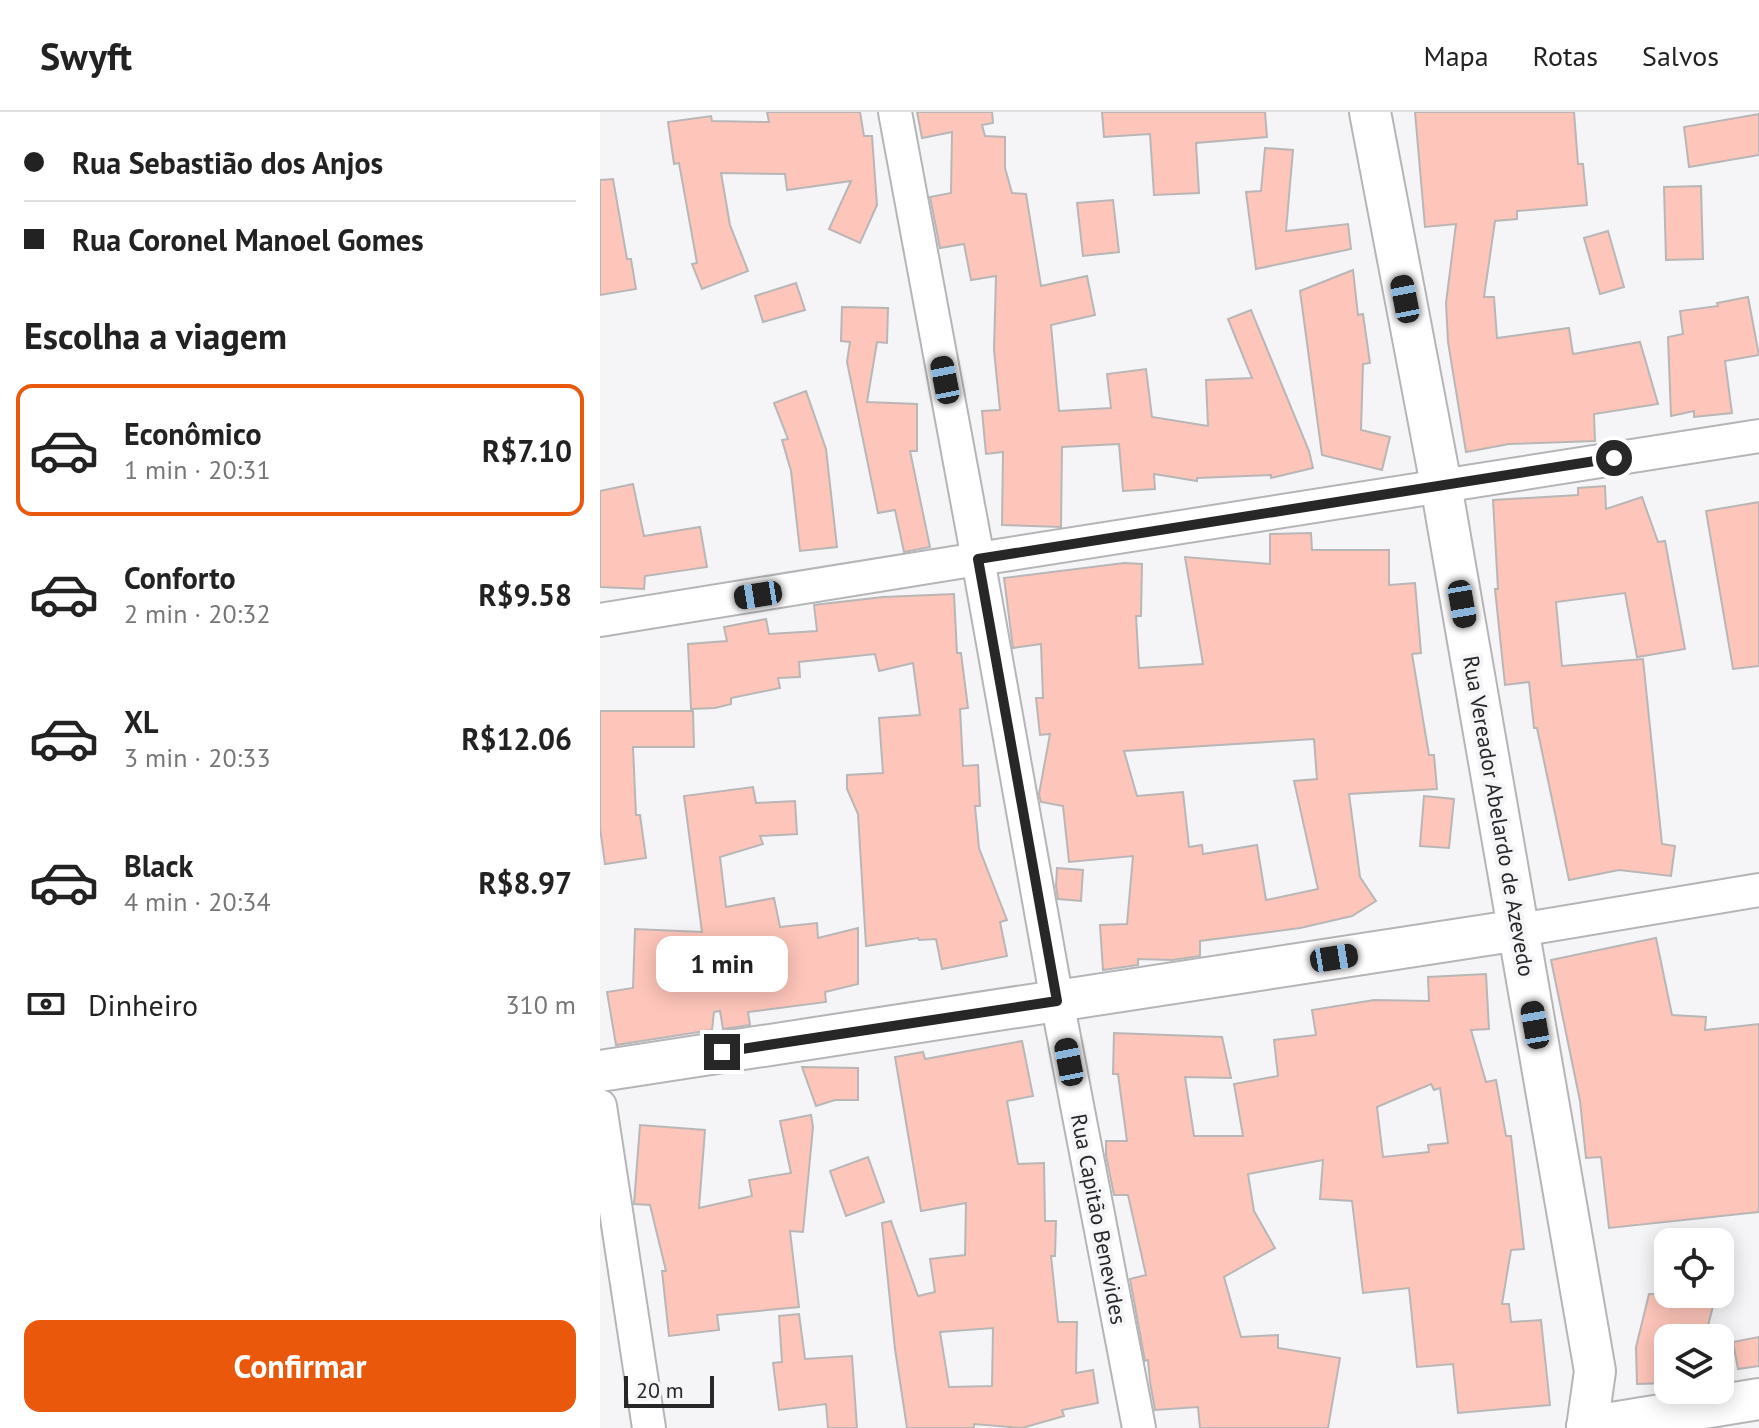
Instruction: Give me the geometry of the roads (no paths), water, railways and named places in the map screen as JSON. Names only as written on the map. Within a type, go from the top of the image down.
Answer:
[{"type":"street","name":"Rua Capitão Benevides","points":[[895,112],[1057,1001],[1139,1428]]},
{"type":"street","name":"Rua Vereador Abelardo de Azevedo","points":[[1370,112],[1441,485],[1595,1371],[1585,1428]]},
{"type":"street","points":[[600,620],[1759,436]]},
{"type":"street","points":[[600,1071],[1519,930],[1759,890]]},
{"type":"street","points":[[600,1106],[649,1428]]},
{"type":"street","points":[[1585,1428],[1759,1399]]}]
